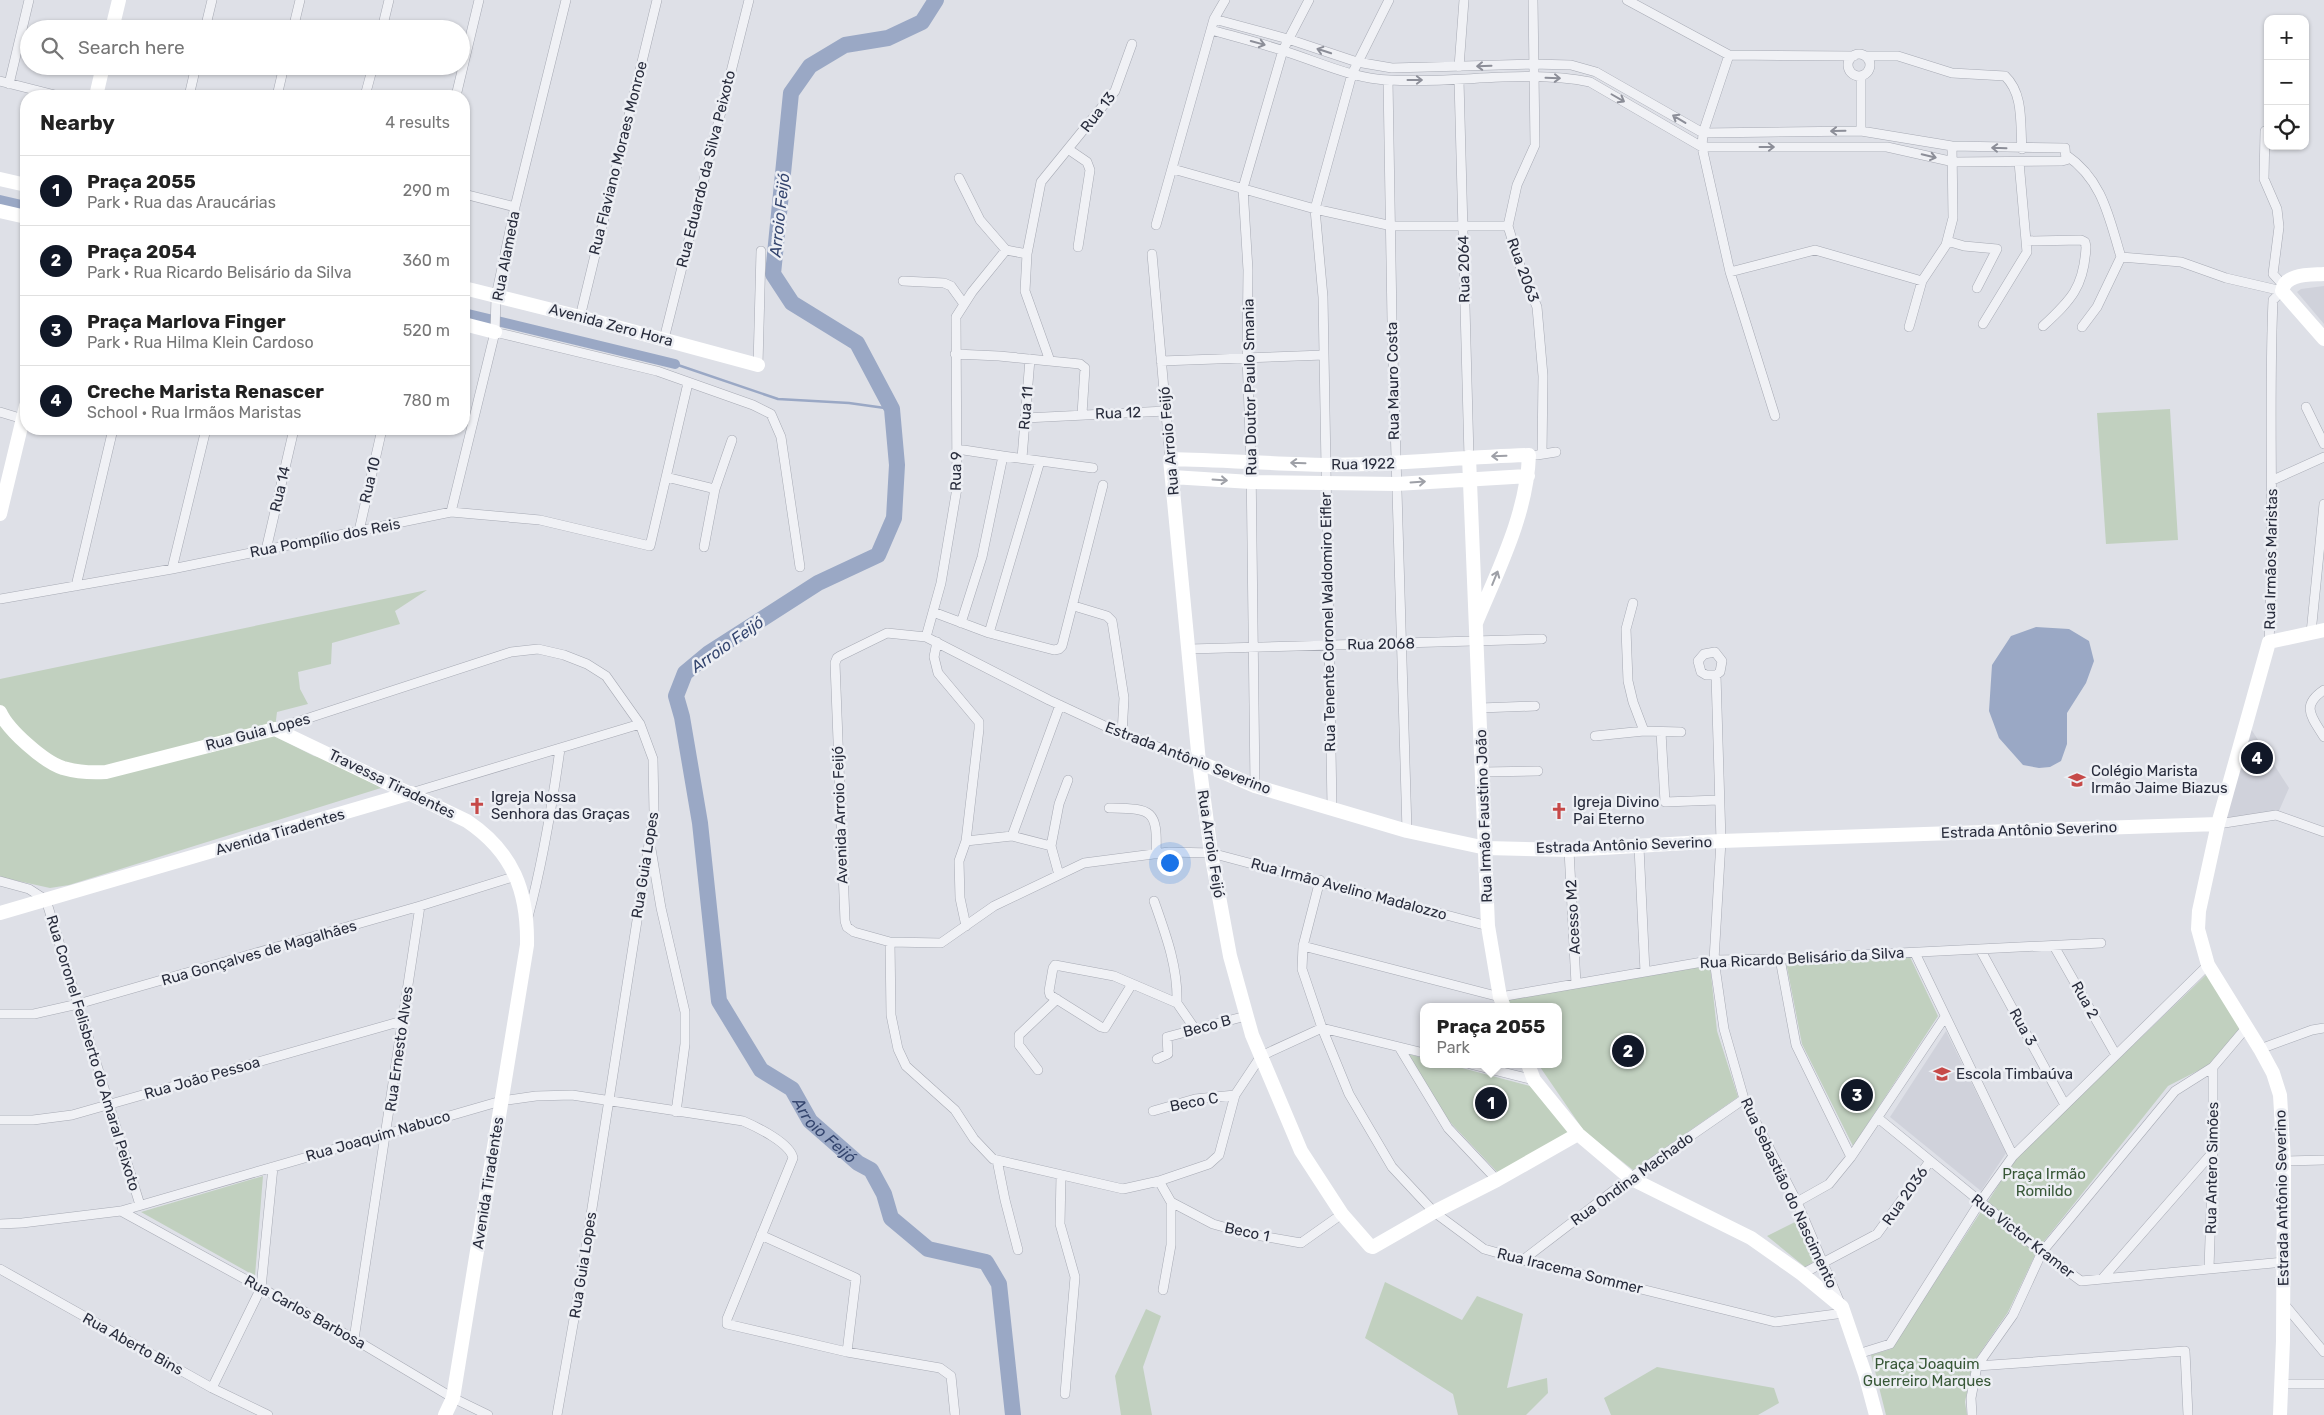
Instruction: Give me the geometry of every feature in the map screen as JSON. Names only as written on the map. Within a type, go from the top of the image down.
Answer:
[{"type":"street","points":[[23,20],[29,0]]},
{"type":"street","points":[[114,20],[119,0]]},
{"type":"street","points":[[207,20],[212,0]]},
{"type":"street","points":[[295,20],[300,0]]},
{"type":"street","points":[[384,20],[389,0]]},
{"type":"street","points":[[470,38],[479,0]]},
{"type":"street","name":"Rua Alameda","points":[[470,434],[495,331],[496,299],[515,207],[566,0]]},
{"type":"street","name":"Rua Flaviano Moraes Monroe","points":[[580,317],[656,0]]},
{"type":"street","name":"Rua Eduardo da Silva Peixoto","points":[[664,339],[749,0]]},
{"type":"street","points":[[1156,225],[1214,19],[1224,0]]},
{"type":"street","name":"Rua Doutor Paulo Smania","points":[[1255,786],[1248,270],[1243,188],[1284,50],[1309,0]]},
{"type":"street","name":"Rua Tenente Coronel Waldomiro Eifler","points":[[1332,807],[1323,297],[1315,209],[1352,74],[1389,0]]},
{"type":"street","points":[[1459,67],[1464,0]]},
{"type":"street","name":"Rua 2063","points":[[1533,0],[1535,146],[1517,185],[1508,226],[1521,269],[1537,307],[1543,376],[1536,455]]},
{"type":"street","points":[[1627,0],[1729,55],[1830,57],[1887,54],[1952,72],[2005,76],[2010,81],[2019,100],[2022,149]]},
{"type":"street","points":[[1211,30],[1284,50],[1352,74],[1388,80],[1533,78],[1573,79],[1590,82],[1702,147],[1887,146],[1954,162],[2066,160],[2065,148],[2022,149],[1952,146],[1861,130],[1703,133],[1596,72],[1571,65],[1533,64],[1392,68],[1358,62],[1288,39],[1214,19]]},
{"type":"street","points":[[20,30],[4,82],[35,90]]},
{"type":"street","name":"Rua 13","points":[[1050,360],[1025,291],[1026,254],[1041,182],[1115,91],[1132,44]]},
{"type":"street","points":[[1861,130],[1861,76],[1887,54]]},
{"type":"street","points":[[1729,55],[1703,133],[1702,147],[1730,272],[1775,416]]},
{"type":"street","points":[[1849,68],[1850,61],[1854,56]]},
{"type":"street","points":[[1865,56],[1870,62],[1869,69]]},
{"type":"street","points":[[1830,57],[1849,68],[1854,74],[1861,76]]},
{"type":"street","points":[[97,90],[101,75]]},
{"type":"street","points":[[190,90],[194,75]]},
{"type":"street","points":[[278,90],[282,75]]},
{"type":"street","points":[[367,90],[371,75]]},
{"type":"street","points":[[457,90],[461,75]]},
{"type":"street","name":"Rua Mauro Costa","points":[[1388,80],[1395,464],[1407,831]]},
{"type":"street","name":"Rua 2064","points":[[1459,80],[1459,147],[1469,457]]},
{"type":"street","points":[[1908,327],[1922,281],[1947,241],[1953,218],[1954,162],[1952,146]]},
{"type":"street","points":[[1068,149],[1087,162],[1090,170],[1078,247]]},
{"type":"street","points":[[2265,150],[2264,178],[2277,209],[2278,227],[2273,274],[2324,339]]},
{"type":"street","points":[[2066,155],[2076,162],[2096,184],[2121,257],[2097,307],[2082,328]]},
{"type":"street","points":[[1983,324],[2027,252],[2019,162]]},
{"type":"street","points":[[1173,169],[1315,209],[1392,226],[1508,226]]},
{"type":"street","points":[[959,178],[980,220],[1006,250],[1026,254]]},
{"type":"street","points":[[0,179],[20,184]]},
{"type":"street","points":[[470,196],[515,207]]},
{"type":"street","points":[[0,211],[20,216]]},
{"type":"street","points":[[2026,241],[2081,240],[2086,247],[2081,280],[2069,302],[2043,326]]},
{"type":"street","points":[[1947,241],[1964,246],[1997,249],[1977,288]]},
{"type":"street","name":"Rua 9","points":[[926,637],[941,583],[957,488],[956,317],[1006,250]]},
{"type":"street","points":[[1730,272],[1815,250],[1922,281]]},
{"type":"street","points":[[758,365],[761,251]]},
{"type":"street","name":"Rua Arroio Feijó","points":[[1152,254],[1199,762],[1210,853],[1230,956],[1246,1016],[1301,1151],[1342,1214],[1370,1246],[1434,1212]]},
{"type":"street","points":[[2121,257],[2181,262],[2226,278],[2283,288]]},
{"type":"street","points":[[2283,288],[2290,279],[2298,276],[2324,274]]},
{"type":"street","points":[[903,281],[944,283],[952,286],[964,304]]},
{"type":"street","name":"Rua Irmãos Maristas","points":[[2218,824],[2270,642],[2274,545],[2271,341],[2273,300],[2283,288]]},
{"type":"street","name":"Avenida Zero Hora","points":[[470,290],[496,299],[580,317],[758,365]]},
{"type":"street","points":[[470,325],[657,371],[752,405],[771,414],[781,437],[800,567]]},
{"type":"street","name":"Rua 12","points":[[955,354],[1077,362],[1085,368],[1082,414],[1166,411]]},
{"type":"street","points":[[1162,361],[1324,355]]},
{"type":"street","name":"Rua 11","points":[[1022,458],[1030,359]]},
{"type":"street","points":[[688,383],[666,477],[714,489]]},
{"type":"street","points":[[2306,407],[2324,444]]},
{"type":"street","points":[[0,412],[20,412]]},
{"type":"street","points":[[1025,418],[1082,414]]},
{"type":"street","points":[[0,514],[20,432]]},
{"type":"street","points":[[76,586],[113,435]]},
{"type":"street","points":[[172,569],[205,435]]},
{"type":"street","name":"Rua 14","points":[[266,550],[293,435]]},
{"type":"street","name":"Rua 10","points":[[359,531],[381,435]]},
{"type":"street","name":"Rua Alameda","points":[[451,512],[470,435]]},
{"type":"street","points":[[704,548],[714,489],[732,440]]},
{"type":"street","points":[[957,449],[1093,468]]},
{"type":"street","name":"Rua 1922","points":[[1170,459],[1326,465],[1395,464],[1469,457],[1536,455],[1556,452]]},
{"type":"street","name":"Rua Irmão Faustino João","points":[[1476,623],[1514,528],[1528,476],[1536,455]]},
{"type":"street","points":[[961,623],[982,557],[1003,456]]},
{"type":"street","name":"Rua Irmão Faustino João","points":[[1469,457],[1488,926],[1502,1002]]},
{"type":"street","points":[[2273,480],[2324,457]]},
{"type":"street","points":[[989,633],[1040,461]]},
{"type":"street","name":"Rua 1922","points":[[1172,477],[1251,482],[1396,484],[1470,478],[1528,476]]},
{"type":"street","name":"Rua Pompílio dos Reis","points":[[0,599],[172,569],[451,512],[540,520],[650,546],[666,477]]},
{"type":"street","points":[[933,612],[989,633],[1059,649],[1062,646],[1074,606],[1103,486]]},
{"type":"street","points":[[2270,642],[2318,631],[2324,504]]},
{"type":"street","points":[[1633,603],[1626,629],[1628,681],[1633,702],[1644,731]]},
{"type":"street","points":[[1074,606],[1108,616],[1112,621],[1124,698],[1122,734]]},
{"type":"street","name":"Estrada Antônio Severino","points":[[837,658],[887,633],[926,637],[1060,705],[1122,734],[1199,762],[1255,786],[1332,807],[1407,831],[1486,848],[1569,850],[1721,841],[2218,824],[2276,815],[2324,832]]},
{"type":"street","name":"Rua 2068","points":[[1189,649],[1542,639]]},
{"type":"street","points":[[936,642],[934,657],[938,673],[979,722],[966,841],[959,861],[960,898],[966,926]]},
{"type":"street","name":"Rua Guia Lopes","points":[[0,712],[4,721],[27,745],[61,768],[88,773],[106,772],[275,729],[511,652],[538,649],[564,654],[587,664],[606,676],[640,724],[653,759],[654,812],[580,1285],[557,1415]]},
{"type":"street","name":"Avenida Arroio Feijó","points":[[837,658],[837,733],[845,921],[847,927],[854,932],[890,942],[941,943],[994,906],[1059,875]]},
{"type":"street","name":"Rua Sebastião do Nascimento","points":[[1716,675],[1718,800],[1721,841],[1714,960],[1724,1030],[1744,1099],[1797,1202],[1843,1310]]},
{"type":"street","points":[[2324,690],[2314,696],[2310,704],[2310,712],[2324,737]]},
{"type":"street","points":[[1012,836],[1060,705]]},
{"type":"street","points":[[1480,708],[1534,706]]},
{"type":"street","name":"Avenida Tiradentes","points":[[0,914],[411,794],[640,724]]},
{"type":"street","name":"Travessa Tiradentes","points":[[275,729],[467,821],[483,832],[495,845],[516,876]]},
{"type":"street","points":[[1595,736],[1644,731],[1682,732]]},
{"type":"street","points":[[1661,732],[1665,802],[1718,800]]},
{"type":"street","name":"Avenida Tiradentes","points":[[527,920],[537,885],[553,801],[560,749]]},
{"type":"street","points":[[1483,772],[1538,771]]},
{"type":"street","points":[[1059,875],[1051,846],[1059,804],[1068,780]]},
{"type":"street","points":[[1109,808],[1143,810],[1151,814],[1156,825],[1156,854]]},
{"type":"street","name":"Estrada Antônio Severino","points":[[2218,824],[2199,911],[2198,929],[2208,965],[2260,1049],[2273,1073],[2280,1095],[2284,1161],[2284,1304],[2280,1415]]},
{"type":"street","points":[[966,841],[1012,836],[1051,846]]},
{"type":"street","points":[[650,842],[665,925],[685,1012],[685,1044],[676,1112]]},
{"type":"street","points":[[1639,847],[1645,972]]},
{"type":"street","name":"Acesso M2","points":[[1569,850],[1576,984]]},
{"type":"street","name":"Rua Irmão Avelino Madalozzo","points":[[1059,875],[1084,863],[1156,854],[1210,853],[1320,880],[1488,926]]},
{"type":"street","name":"Avenida Tiradentes","points":[[445,1415],[453,1398],[527,945],[527,920],[524,900],[516,876]]},
{"type":"street","name":"Rua Gonçalves de Magalhães","points":[[0,1014],[34,1014],[78,1004],[420,906],[516,876]]},
{"type":"street","name":"Rua Iracema Sommer","points":[[1320,880],[1303,946],[1302,968],[1322,1028],[1349,1094],[1387,1159],[1392,1167],[1434,1212],[1484,1249],[1775,1322],[1843,1310]]},
{"type":"street","points":[[0,881],[29,889],[46,900]]},
{"type":"street","name":"Rua Coronel Felisberto do Amaral Peixoto","points":[[46,900],[140,1205]]},
{"type":"street","points":[[1154,901],[1173,958],[1177,981],[1177,1003],[1194,1029]]},
{"type":"street","name":"Rua Ernesto Alves","points":[[354,1339],[420,906]]},
{"type":"street","points":[[890,942],[891,1015],[898,1049],[906,1066],[955,1110],[974,1138],[993,1159],[1123,1189],[1159,1181],[1209,1164],[1219,1155],[1235,1095],[1261,1056],[1322,1028],[1420,1052]]},
{"type":"street","name":"Rua Ricardo Belisário da Silva","points":[[1303,946],[1502,1002],[1576,984],[1714,960],[1780,959],[2101,943]]},
{"type":"street","name":"Rua 2","points":[[2054,946],[2116,1055]]},
{"type":"street","name":"Rua 3","points":[[1980,949],[2065,1105]]},
{"type":"street","points":[[1915,953],[2014,1156]]},
{"type":"street","points":[[1780,959],[1796,1045],[1851,1157]]},
{"type":"street","points":[[1132,984],[1105,1028],[1050,995],[1049,991],[1055,965],[1114,976],[1177,1003]]},
{"type":"street","points":[[1858,1354],[1890,1344],[1980,1202],[2014,1156],[2208,965]]},
{"type":"street","points":[[1038,1070],[1019,1045],[1019,1035],[1057,999]]},
{"type":"street","name":"Beco B","points":[[1157,1059],[1168,1054],[1167,1037],[1246,1016]]},
{"type":"street","points":[[1797,1202],[1829,1184],[1851,1157],[1945,1017]]},
{"type":"street","name":"Rua João Pessoa","points":[[0,1120],[33,1120],[72,1115],[402,1021]]},
{"type":"street","points":[[1972,1415],[1971,1398],[1977,1366],[2013,1314],[2042,1252],[2175,1091],[2213,1067],[2246,1028]]},
{"type":"street","points":[[2260,1049],[2312,1030],[2324,1028]]},
{"type":"street","points":[[1399,1047],[1448,1128],[1497,1180]]},
{"type":"street","name":"Rua Antero Simões","points":[[2209,1268],[2213,1152],[2213,1067]]},
{"type":"street","points":[[1486,1068],[1534,1080]]},
{"type":"street","points":[[1530,1068],[1534,1080],[1578,1134],[1630,1178],[1751,1238],[1802,1274],[1843,1310],[1876,1415]]},
{"type":"street","name":"Rua Joaquim Nabuco","points":[[0,1224],[121,1211],[501,1101],[536,1096],[572,1095],[609,1100],[743,1121],[759,1128],[792,1152],[793,1158],[726,1319],[728,1324],[847,1352]]},
{"type":"street","name":"Beco C","points":[[1153,1111],[1195,1099],[1235,1095]]},
{"type":"street","name":"Rua Ondina Machado","points":[[1522,1260],[1630,1178],[1744,1099]]},
{"type":"street","name":"Rua Victor Kramer","points":[[1878,1118],[2042,1252],[2081,1281],[2284,1262]]},
{"type":"street","points":[[1434,1212],[1497,1180],[1578,1134]]},
{"type":"street","points":[[2102,1279],[2213,1152]]},
{"type":"street","points":[[997,1160],[1018,1250]]},
{"type":"street","points":[[2284,1161],[2324,1160]]},
{"type":"street","name":"Rua 2036","points":[[1802,1274],[1823,1261],[1877,1234],[1930,1161]]},
{"type":"street","points":[[212,1388],[261,1288],[273,1167]]},
{"type":"street","points":[[1061,1175],[1060,1224],[1075,1278],[1065,1394]]},
{"type":"street","points":[[1159,1181],[1171,1202],[1171,1244],[1163,1290]]},
{"type":"street","name":"Beco 1","points":[[1171,1202],[1213,1224],[1245,1233],[1301,1243],[1342,1214]]},
{"type":"street","name":"Rua Carlos Barbosa","points":[[121,1211],[354,1339],[453,1398],[488,1415]]},
{"type":"street","points":[[761,1235],[856,1278],[847,1352],[940,1368],[947,1371],[951,1376],[955,1415]]},
{"type":"street","name":"Rua Aberto Bins","points":[[0,1269],[212,1388],[268,1415]]},
{"type":"street","points":[[2284,1304],[2324,1352]]},
{"type":"street","points":[[1977,1366],[2185,1351],[2188,1415]]},
{"type":"street","points":[[2282,1384],[2324,1384]]},
{"type":"shaded area","points":[[2324,286],[2324,324],[2297,292],[2301,289]]},
{"type":"shaded area","points":[[2251,729],[2289,788],[2278,813],[2225,821]]},
{"type":"shaded area","name":"Escola Timbaúva","points":[[1946,1031],[2006,1153],[1981,1191],[1890,1117]]},
{"type":"green space","points":[[2170,409],[2178,540],[2106,544],[2097,413]]},
{"type":"green space","points":[[427,590],[395,611],[400,624],[332,643],[331,664],[298,672],[300,689],[308,704],[277,712],[274,736],[314,756],[341,762],[381,788],[69,885],[50,888],[0,877],[0,679]]},
{"type":"green space","points":[[1910,957],[1938,1016],[1853,1146],[1802,1044],[1786,962]]},
{"type":"green space","points":[[1710,965],[1717,1031],[1738,1097],[1633,1170],[1584,1131],[1541,1068],[1562,1068],[1562,1003],[1509,1003],[1507,999]]},
{"type":"green space","name":"Praça Irmão Romildo","points":[[2208,973],[2242,1027],[2215,1062],[2168,1086],[2041,1245],[1987,1203],[2015,1159]]},
{"type":"green space","points":[[1408,1054],[1420,1057],[1420,1068],[1462,1068],[1530,1086],[1570,1134],[1500,1175],[1448,1120]]},
{"type":"green space","points":[[263,1176],[255,1276],[141,1212]]},
{"type":"green space","name":"Praça Joaquim Guerreiro Marques","points":[[1982,1210],[2036,1253],[2008,1312],[1973,1363],[1965,1402],[1967,1415],[1886,1415],[1871,1355],[1891,1349]]},
{"type":"green space","points":[[1797,1221],[1816,1258],[1815,1261],[1805,1267],[1767,1236]]},
{"type":"green space","points":[[1385,1282],[1462,1320],[1477,1296],[1523,1314],[1507,1388],[1547,1378],[1548,1393],[1526,1415],[1458,1415],[1453,1394],[1365,1338]]},
{"type":"green space","points":[[1146,1309],[1161,1316],[1143,1367],[1152,1415],[1121,1415],[1115,1376]]},
{"type":"green space","points":[[1657,1367],[1774,1388],[1779,1403],[1758,1415],[1611,1415],[1604,1398]]},
{"type":"water","points":[[2036,627],[2069,629],[2089,641],[2094,661],[2086,683],[2067,713],[2067,744],[2061,761],[2050,767],[2039,768],[2023,765],[1999,738],[1989,711],[1992,665],[2011,636]]},
{"type":"waterway","name":"Arroio Feijó","points":[[936,0],[922,22],[888,38],[845,45],[810,66],[791,93],[773,274],[792,303],[857,343],[892,409],[897,465],[894,518],[878,555],[818,583],[709,653],[685,673],[676,696],[682,717],[700,823],[719,1001],[761,1070],[792,1089],[810,1121],[858,1163],[871,1170],[884,1194],[891,1218],[928,1249],[986,1262],[999,1284],[1013,1415]]},
{"type":"waterway","name":"Arroio Feijó","points":[[0,200],[20,205]]},
{"type":"waterway","name":"Arroio Feijó","points":[[470,314],[675,364]]},
{"type":"waterway","points":[[675,364],[778,399],[849,403],[892,409]]},
{"type":"place","name":"Creche Marista Renascer","points":[[2257,758]]},
{"type":"place","name":"Colégio Marista Irmão Jaime Biazus","points":[[2077,780]]},
{"type":"place","name":"Igreja Nossa Senhora das Graças","points":[[477,806]]},
{"type":"place","name":"Igreja Divino Pai Eterno","points":[[1559,811]]},
{"type":"place","name":"Praça 2054","points":[[1628,1051]]},
{"type":"place","name":"Escola Timbaúva","points":[[1942,1074]]},
{"type":"place","name":"Praça Marlova Finger","points":[[1857,1095]]},
{"type":"place","name":"Praça 2055","points":[[1491,1103]]}]
